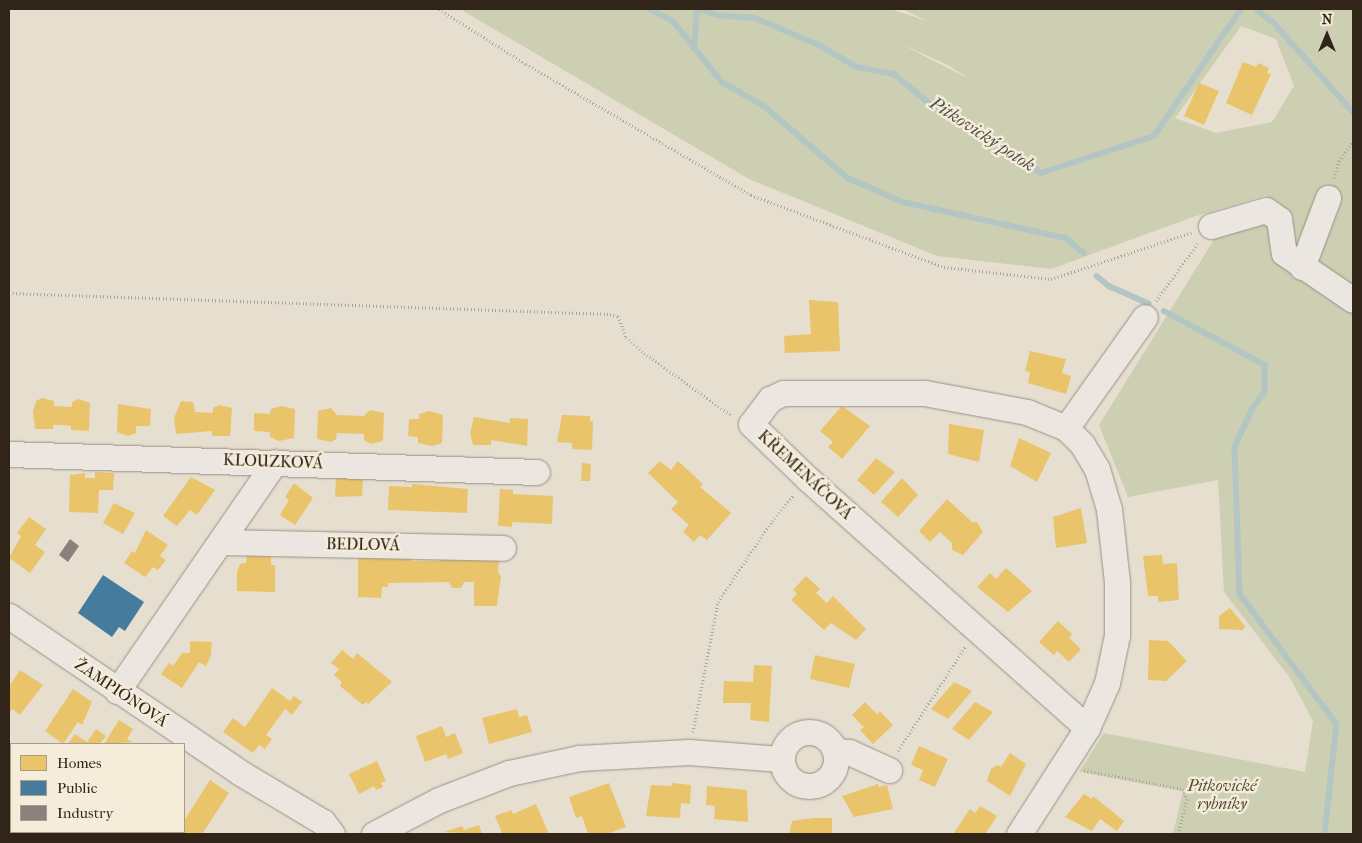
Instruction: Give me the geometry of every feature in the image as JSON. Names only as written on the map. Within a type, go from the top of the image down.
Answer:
[{"type":"street","points":[[1302,267],[1328,198]]},
{"type":"street","points":[[1211,226],[1266,210],[1279,219],[1284,253],[1353,300]]},
{"type":"street","points":[[1066,428],[1145,317]]},
{"type":"street","name":"KŘEMENÁČOVÁ","points":[[1019,834],[1087,728],[1106,683],[1117,635],[1117,582],[1109,509],[1097,470],[1082,444],[1066,428],[1027,412],[924,393],[834,391],[783,393],[770,399],[751,424],[808,480],[1087,728]]},
{"type":"street","name":"KLOUZKOVÁ","points":[[9,454],[537,472]]},
{"type":"street","points":[[117,691],[223,542],[276,462]]},
{"type":"street","name":"BEDLOVÁ","points":[[223,542],[503,548]]},
{"type":"street","name":"ŽAMPIÓNOVÁ","points":[[9,616],[239,772],[318,818],[332,834]]},
{"type":"street","points":[[805,732],[818,732],[828,740],[835,751],[836,764],[830,776],[819,784],[806,786],[794,781],[785,772],[781,759],[788,741],[805,732]]},
{"type":"street","points":[[835,751],[849,752],[888,769]]},
{"type":"street","points":[[374,834],[439,800],[508,773],[579,758],[688,752],[781,759]]},
{"type":"path","points":[[439,9],[526,64],[751,195],[944,267],[1051,280],[1211,226]]},
{"type":"path","points":[[1339,161],[1352,143]]},
{"type":"path","points":[[1145,317],[1211,226]]},
{"type":"path","points":[[9,293],[610,314],[618,316],[626,337],[644,353],[733,418],[751,424]]},
{"type":"path","points":[[688,752],[718,602],[772,521],[808,480]]},
{"type":"path","points":[[888,769],[947,672],[978,631]]},
{"type":"path","points":[[1063,766],[1183,788],[1187,800],[1178,834]]},
{"type":"green space","name":"Pitkovické rybníky","points":[[460,9],[890,9],[927,21],[903,9],[1353,9],[1353,834],[1173,834],[1183,791],[1079,772],[1104,733],[1305,772],[1313,721],[1290,678],[1224,592],[1218,480],[1128,497],[1099,425],[1215,238],[1260,226],[1267,195],[1193,217],[1051,269],[937,256],[749,179]],"holes":[[[1241,26],[1276,39],[1294,86],[1272,122],[1216,133],[1175,118]],[[899,43],[948,65],[966,77],[965,77]]]},
{"type":"building: Homes","points":[[1243,62],[1256,67],[1258,63],[1269,68],[1267,73],[1271,74],[1252,115],[1226,103]]},
{"type":"building: Homes","points":[[1199,83],[1219,91],[1204,125],[1184,116]]},
{"type":"building: Homes","points":[[809,300],[838,302],[840,351],[785,353],[784,336],[811,334]]},
{"type":"building: Homes","points":[[1030,351],[1066,359],[1062,373],[1071,376],[1066,394],[1028,383],[1030,372],[1025,371]]},
{"type":"building: Homes","points":[[42,398],[54,401],[54,406],[72,407],[72,402],[79,399],[90,403],[89,431],[71,430],[71,426],[62,425],[53,425],[53,429],[35,429],[33,412],[36,401]]},
{"type":"building: Homes","points":[[181,401],[193,402],[195,412],[213,413],[213,408],[220,405],[232,408],[230,436],[212,436],[212,431],[176,434],[174,418]]},
{"type":"building: Homes","points":[[118,404],[151,409],[150,426],[136,426],[136,433],[128,436],[117,432]]},
{"type":"building: Homes","points":[[281,406],[295,409],[294,438],[279,441],[270,437],[270,432],[254,431],[254,413],[270,414],[271,409]]},
{"type":"building: Homes","points":[[842,406],[870,426],[842,459],[828,447],[833,442],[820,431]]},
{"type":"building: Homes","points":[[331,408],[337,415],[364,416],[370,410],[384,413],[383,441],[371,444],[364,440],[364,434],[337,433],[336,439],[331,442],[317,439],[318,411]]},
{"type":"building: Homes","points":[[429,411],[443,415],[442,443],[432,446],[418,443],[418,437],[408,436],[409,419],[419,419],[419,414]]},
{"type":"building: Homes","points":[[562,415],[590,416],[590,421],[593,421],[592,450],[572,449],[572,443],[557,442]]},
{"type":"building: Homes","points":[[474,417],[510,423],[510,418],[528,419],[527,446],[491,440],[491,445],[473,445],[470,433]]},
{"type":"building: Homes","points":[[949,424],[984,430],[979,462],[948,454]]},
{"type":"building: Homes","points":[[1019,438],[1051,453],[1037,482],[1010,466]]},
{"type":"building: Homes","points":[[876,458],[895,472],[874,495],[857,480]]},
{"type":"building: Homes","points":[[660,461],[671,470],[678,461],[703,484],[700,487],[731,513],[707,540],[700,535],[694,542],[683,532],[689,525],[671,509],[678,502],[648,473]]},
{"type":"building: Homes","points":[[582,463],[591,464],[590,481],[581,481]]},
{"type":"building: Homes","points":[[95,472],[114,473],[113,490],[99,490],[98,513],[69,512],[70,475],[85,473],[85,478],[95,478]]},
{"type":"building: Homes","points":[[191,477],[215,490],[197,515],[190,510],[177,526],[163,516]]},
{"type":"building: Homes","points":[[336,477],[363,478],[362,496],[335,497]]},
{"type":"building: Homes","points":[[902,478],[918,495],[898,517],[881,502]]},
{"type":"building: Homes","points":[[294,483],[313,498],[295,525],[280,515],[289,500],[285,497]]},
{"type":"building: Homes","points":[[412,484],[468,489],[467,513],[388,510],[389,486],[412,487]]},
{"type":"building: Homes","points":[[500,489],[513,490],[513,494],[553,496],[552,524],[512,522],[512,527],[498,526]]},
{"type":"building: Homes","points":[[947,499],[972,522],[977,522],[983,532],[963,555],[952,550],[952,543],[940,532],[930,542],[919,531]]},
{"type":"building: Homes","points":[[114,503],[135,513],[123,534],[103,523]]},
{"type":"building: Homes","points":[[1081,508],[1087,543],[1056,548],[1053,517]]},
{"type":"building: Homes","points":[[29,517],[46,529],[35,545],[45,552],[30,573],[9,558],[21,536],[17,533]]},
{"type":"building: Homes","points":[[146,530],[168,545],[160,556],[166,560],[158,570],[153,567],[145,577],[124,563],[132,551],[135,553]]},
{"type":"building: Homes","points":[[247,549],[271,550],[271,565],[275,565],[275,592],[237,591],[237,571],[240,564],[246,563]]},
{"type":"building: Homes","points":[[1162,555],[1163,564],[1177,563],[1179,600],[1158,602],[1158,596],[1148,596],[1143,556]]},
{"type":"building: Homes","points":[[358,556],[411,557],[411,561],[441,561],[441,558],[499,559],[498,573],[501,576],[497,606],[474,606],[474,582],[464,582],[461,588],[452,588],[449,582],[388,583],[388,587],[382,587],[381,598],[358,597]]},
{"type":"building: Homes","points":[[1006,568],[1032,591],[1008,612],[977,587],[990,573],[996,579]]},
{"type":"building: Homes","points":[[806,576],[820,589],[816,593],[827,603],[833,596],[866,629],[856,640],[831,623],[824,630],[791,600],[797,594],[793,590]]},
{"type":"building: Homes","points":[[1230,608],[1245,626],[1243,630],[1219,629],[1219,616]]},
{"type":"building: Homes","points":[[1058,621],[1072,634],[1069,638],[1081,649],[1069,662],[1057,651],[1054,655],[1039,642]]},
{"type":"building: Homes","points":[[1149,640],[1168,641],[1187,661],[1166,681],[1148,680]]},
{"type":"building: Homes","points":[[190,641],[212,642],[211,655],[206,666],[199,662],[182,688],[161,674],[169,663],[173,666],[182,653],[190,653]]},
{"type":"building: Homes","points":[[342,650],[353,659],[357,653],[392,682],[368,704],[366,702],[363,705],[340,686],[342,682],[334,675],[339,669],[331,663]]},
{"type":"building: Homes","points":[[815,655],[855,664],[849,688],[810,679]]},
{"type":"building: Homes","points":[[754,665],[772,666],[769,722],[750,720],[751,703],[723,703],[724,681],[753,682]]},
{"type":"building: Homes","points":[[20,670],[43,685],[20,715],[12,709],[9,715],[9,687]]},
{"type":"building: Homes","points":[[954,682],[972,691],[948,719],[931,709]]},
{"type":"building: Homes","points":[[272,688],[290,701],[294,696],[302,702],[292,715],[285,709],[266,735],[272,739],[265,749],[259,745],[253,753],[223,732],[233,718],[245,727]]},
{"type":"building: Homes","points":[[73,689],[92,702],[82,725],[78,722],[64,743],[45,731]]},
{"type":"building: Homes","points":[[865,702],[877,714],[880,711],[893,725],[873,744],[860,730],[864,727],[852,715]]},
{"type":"building: Homes","points":[[975,702],[993,712],[969,740],[952,729]]},
{"type":"building: Homes","points":[[517,709],[519,717],[527,715],[532,732],[489,744],[482,718]]},
{"type":"building: Homes","points":[[119,720],[133,729],[127,739],[133,742],[105,743]]},
{"type":"building: Homes","points":[[442,726],[446,737],[455,733],[463,753],[448,759],[446,754],[425,762],[416,736]]},
{"type":"building: Homes","points":[[96,729],[106,736],[101,743],[69,743],[75,734],[87,742]]},
{"type":"building: Homes","points":[[919,746],[948,759],[935,787],[919,780],[923,770],[911,765]]},
{"type":"building: Homes","points":[[1010,753],[1026,764],[1010,796],[987,781],[991,769],[997,765],[1001,767]]},
{"type":"building: Homes","points":[[377,761],[386,781],[381,783],[383,787],[376,790],[374,786],[359,794],[349,774]]},
{"type":"building: Homes","points":[[210,780],[229,793],[202,834],[175,834],[185,833],[185,819]]},
{"type":"building: Homes","points":[[609,783],[626,827],[607,834],[588,834],[582,816],[576,818],[569,797]]},
{"type":"building: Homes","points":[[672,783],[691,785],[690,804],[681,803],[680,818],[646,816],[651,785],[672,786]]},
{"type":"building: Homes","points":[[878,784],[879,787],[887,785],[893,809],[854,817],[842,796]]},
{"type":"building: Homes","points":[[707,786],[747,790],[748,822],[714,819],[715,806],[706,805]]},
{"type":"building: Homes","points":[[1084,794],[1092,799],[1093,796],[1124,821],[1117,831],[1100,819],[1092,831],[1065,817]]},
{"type":"building: Homes","points":[[536,804],[549,834],[502,833],[495,816],[511,810],[513,814]]},
{"type":"building: Homes","points":[[980,806],[997,816],[985,834],[953,834],[970,809],[975,813]]},
{"type":"building: Homes","points":[[832,818],[832,834],[789,834],[792,821]]},
{"type":"building: Homes","points":[[479,825],[482,834],[444,832],[462,826],[464,830]]},
{"type":"building: Public","points":[[103,575],[144,602],[125,631],[119,627],[112,637],[78,613]]},
{"type":"building: Industry","points":[[70,539],[79,546],[68,562],[59,555]]},
{"type":"waterway","points":[[650,9],[674,22],[722,82],[764,106],[848,178],[903,202],[1066,238],[1084,253]]},
{"type":"waterway","points":[[694,49],[697,9]]},
{"type":"waterway","name":"Pitkovický potok","points":[[701,9],[717,15],[755,18],[819,45],[857,67],[894,74],[934,107],[980,132],[1041,173],[1154,136],[1241,9]]},
{"type":"waterway","name":"Pitkovický potok","points":[[1256,9],[1275,24],[1353,112]]},
{"type":"waterway","points":[[1097,276],[1109,286],[1148,303]]},
{"type":"waterway","points":[[1164,311],[1265,365],[1265,392],[1253,408],[1235,447],[1240,594],[1337,724],[1325,834]]}]
